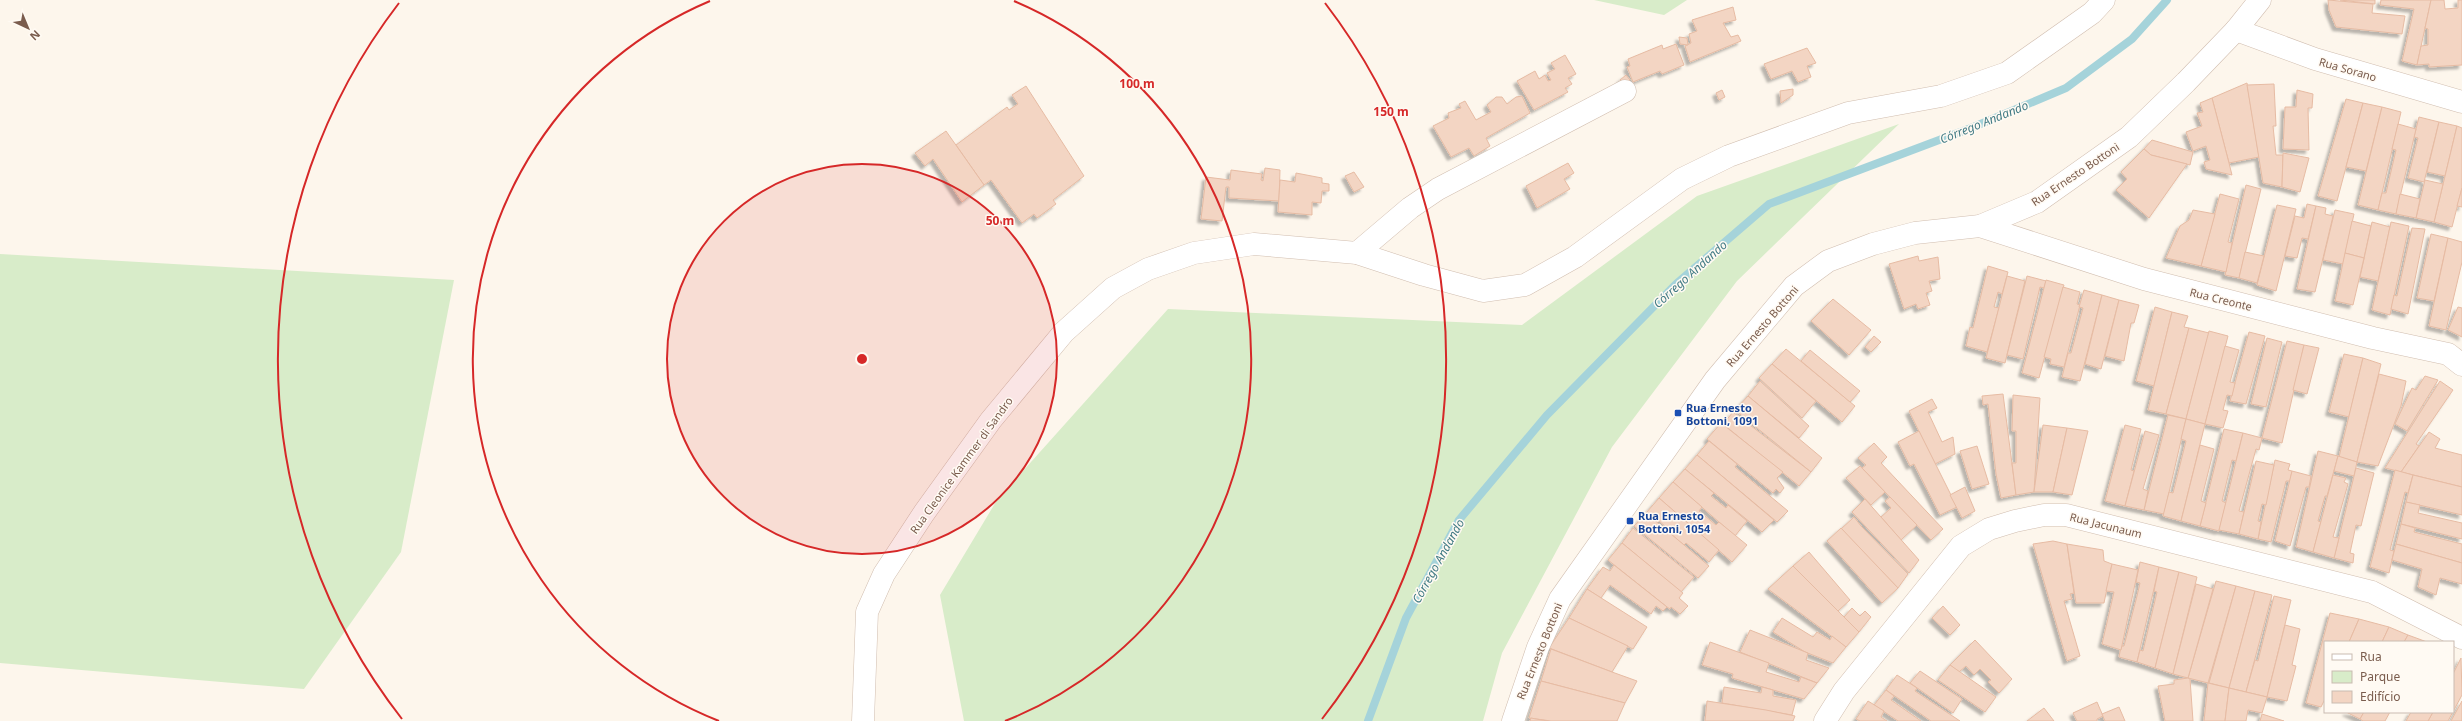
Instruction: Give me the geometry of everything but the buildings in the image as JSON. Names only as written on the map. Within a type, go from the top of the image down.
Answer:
[{"type":"street","name":"Rua Cleonice Kammer di Sandro","points":[[862,721],[867,612],[884,574],[924,513],[991,420],[1064,332],[1113,288],[1148,269],[1194,253],[1254,244],[1357,252],[1424,275],[1483,291],[1525,285],[1575,257],[1689,176],[1729,156],[1848,113],[1941,96],[2007,73],[2092,13],[2104,0]]},
{"type":"street","name":"Rua Ernesto Bottoni","points":[[1513,721],[1538,647],[1560,599],[1715,380],[1794,286],[1828,261],[1873,244],[1915,232],[1980,226],[2037,202],[2129,137],[2186,82],[2236,30],[2260,0]]},
{"type":"street","name":"Rua Sorano","points":[[2236,30],[2315,59],[2462,102]]},
{"type":"street","points":[[1357,252],[1410,208],[1438,189],[1626,91]]},
{"type":"street","name":"Rua Creonte","points":[[1980,226],[2144,279],[2373,338],[2448,354],[2462,365]]},
{"type":"street","name":"Rua Jacunaum","points":[[1825,721],[1844,692],[1961,546],[1989,529],[2044,515],[2066,515],[2372,592],[2462,638]]},
{"type":"green space","points":[[1594,0],[1687,0],[1664,15]]},
{"type":"green space","points":[[1899,124],[1737,281],[1612,447],[1502,653],[1483,721],[964,721],[940,595],[997,500],[1168,309],[1522,325],[1697,196]]},
{"type":"green space","points":[[0,254],[454,280],[401,552],[304,689],[0,663]]},
{"type":"waterway","name":"Córrego Andando","points":[[1368,721],[1406,618],[1459,520],[1547,415],[1676,284],[1769,204],[1971,128],[2066,88],[2132,39],[2167,0]]},
{"type":"place","name":"Rua Ernesto Bottoni, 1091","points":[[1678,413]]},
{"type":"place","name":"Rua Ernesto Bottoni, 1054","points":[[1630,521]]}]
